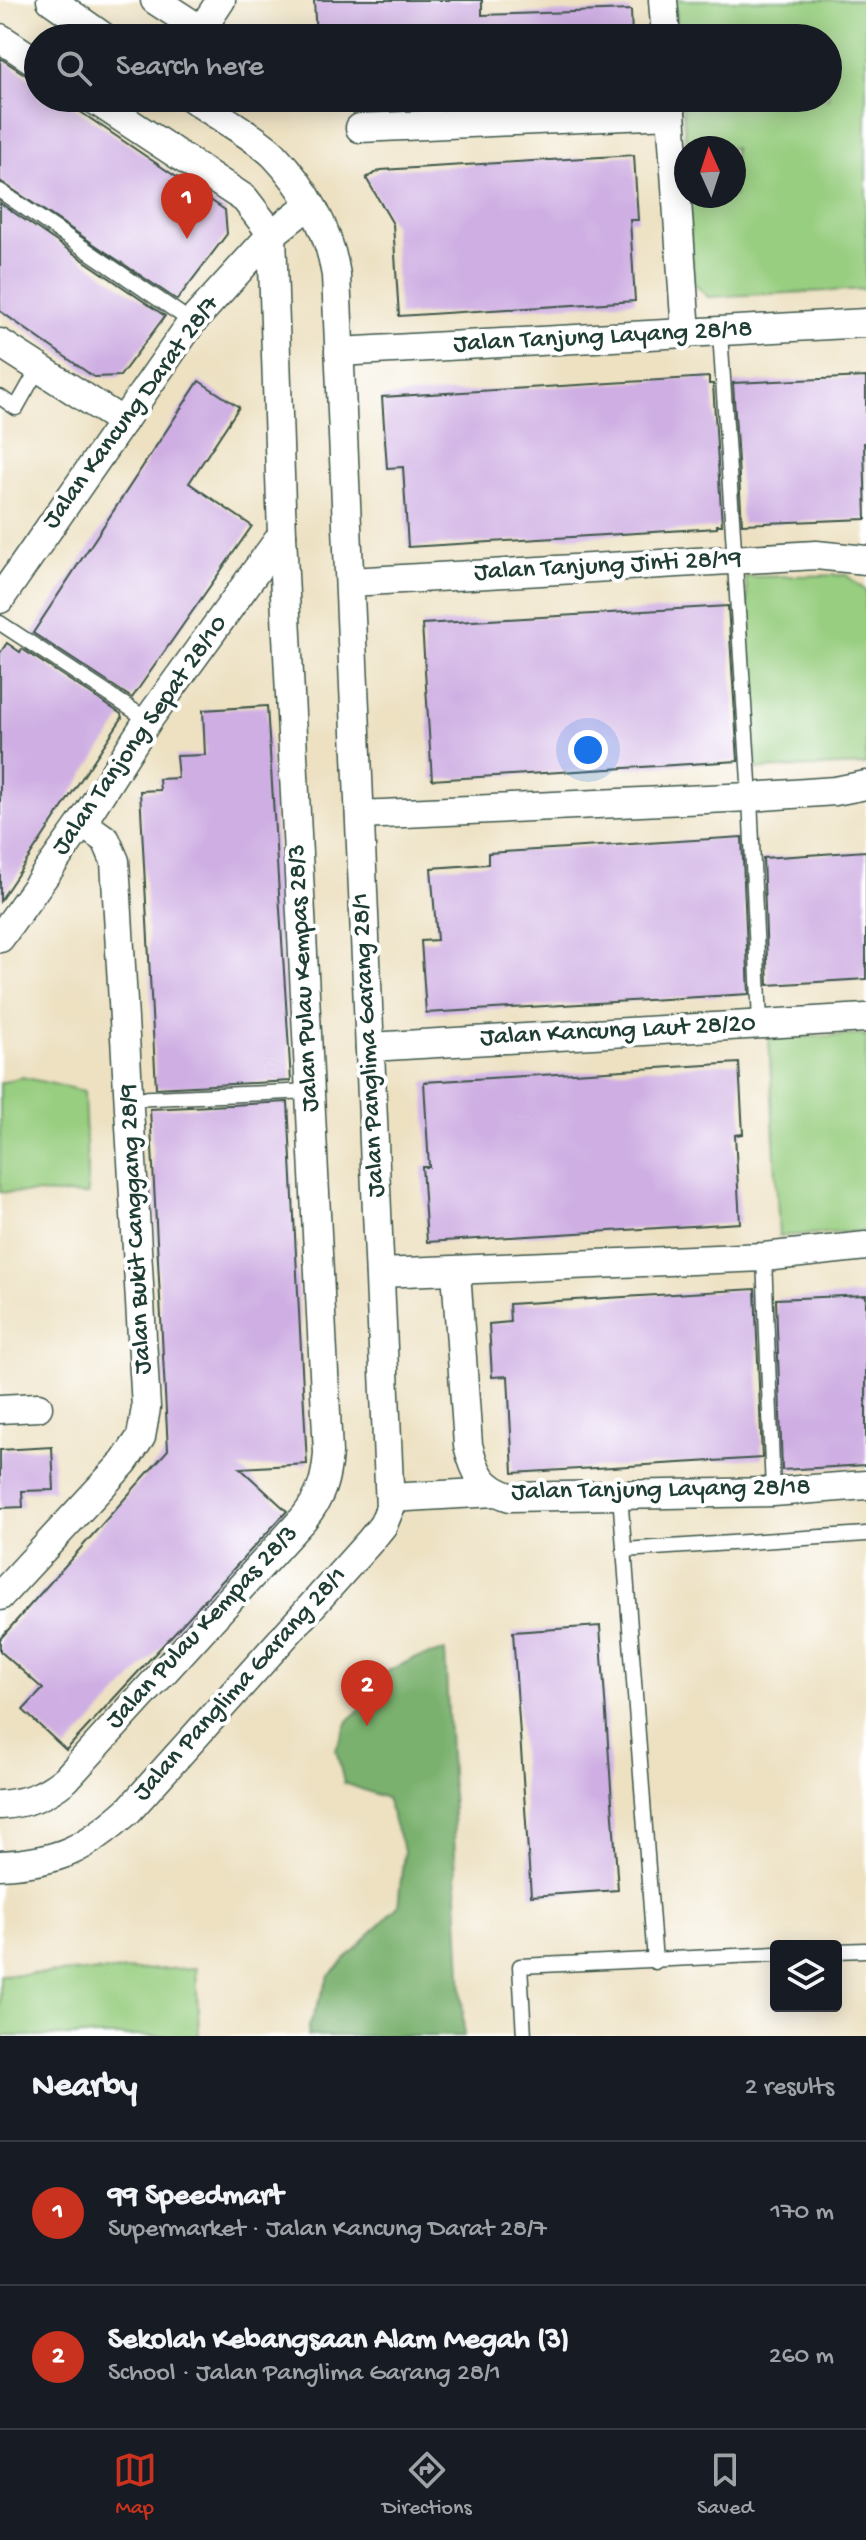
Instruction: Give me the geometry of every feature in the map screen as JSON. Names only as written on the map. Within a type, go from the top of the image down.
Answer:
[{"type":"street","points":[[51,0],[85,24]]},
{"type":"street","points":[[155,0],[185,24]]},
{"type":"street","points":[[205,24],[221,0]]},
{"type":"street","points":[[663,0],[665,24]]},
{"type":"street","points":[[0,38],[24,54]]},
{"type":"street","points":[[113,112],[245,199],[272,234]]},
{"type":"street","name":"Jalan Panglima Garang 28/1","points":[[0,1865],[32,1864],[87,1845],[129,1810],[371,1540],[383,1525],[390,1508],[336,275],[325,229],[273,154],[212,112]]},
{"type":"street","points":[[360,128],[586,112]]},
{"type":"street","points":[[671,112],[686,333]]},
{"type":"street","name":"Jalan Kancung Darat 28/7","points":[[0,599],[192,322],[272,234],[310,204]]},
{"type":"street","name":"Jalan Pulau Kempas 28/3","points":[[0,1805],[28,1802],[48,1793],[66,1779],[318,1500],[326,1478],[328,1453],[282,535],[272,234]]},
{"type":"street","name":"Jalan Tanjung Layang 28/18","points":[[339,352],[866,323]]},
{"type":"street","points":[[0,343],[123,422]]},
{"type":"street","name":"Jalan Tanjong Sepat 28/10","points":[[0,938],[82,823],[148,720],[282,535]]},
{"type":"street","name":"Jalan Tanjung Jinti 28/19","points":[[350,582],[816,555],[866,560]]},
{"type":"street","points":[[360,815],[750,797],[835,791],[866,785]]},
{"type":"street","name":"Jalan Bukit Canggang 28/9","points":[[0,1596],[124,1462],[141,1437],[146,1408],[115,861],[106,840],[82,823]]},
{"type":"street","name":"Jalan Kancung Laut 28/20","points":[[370,1047],[866,1018]]},
{"type":"street","points":[[380,1273],[764,1257],[866,1246]]},
{"type":"street","name":"Jalan Tanjung Layang 28/18","points":[[456,1271],[468,1445],[474,1469],[483,1484],[495,1492],[510,1497],[773,1492],[866,1485]]},
{"type":"street","points":[[0,1409],[38,1407]]},
{"type":"street","points":[[390,1498],[495,1492]]},
{"type":"lane","points":[[0,191],[192,322]]},
{"type":"lane","points":[[720,332],[750,797],[760,1023]]},
{"type":"lane","points":[[0,397],[16,408],[38,369]]},
{"type":"lane","points":[[0,623],[148,720]]},
{"type":"lane","points":[[130,1099],[311,1091]]},
{"type":"lane","points":[[764,1257],[773,1492]]},
{"type":"lane","points":[[620,1494],[655,1962]]},
{"type":"lane","points":[[624,1550],[866,1534]]},
{"type":"lane","points":[[842,1951],[866,1950]]},
{"type":"lane","points":[[524,2036],[520,1966],[770,1954]]},
{"type":"green space","points":[[676,0],[866,0],[866,289],[708,297],[694,283],[689,208],[746,208],[746,136],[685,136],[683,112],[842,112],[842,24],[677,24]]},
{"type":"green space","points":[[846,575],[866,591],[866,765],[756,769],[746,577]]},
{"type":"green space","points":[[866,1035],[866,1231],[779,1236],[769,1038]]},
{"type":"green space","points":[[22,1077],[84,1091],[88,1195],[0,1192],[0,1083]]},
{"type":"green space","points":[[445,1651],[464,2036],[308,2036],[329,1976],[398,1906],[404,1851],[386,1798],[344,1783],[336,1749],[348,1721],[362,1707],[378,1676],[413,1659]]},
{"type":"green space","points":[[196,1968],[199,2036],[0,2036],[0,1975]]},
{"type":"building","points":[[314,0],[482,0],[482,15],[631,10],[632,24],[315,24]]},
{"type":"building","points":[[0,58],[24,74],[24,112],[81,112],[225,210],[227,234],[177,300],[0,181]]},
{"type":"building","points":[[634,155],[638,220],[630,220],[635,301],[399,316],[393,224],[366,178],[381,170]]},
{"type":"building","points":[[0,203],[165,316],[120,376],[94,377],[0,311]]},
{"type":"building","points":[[709,377],[709,384],[713,384],[722,525],[717,525],[717,528],[408,547],[403,467],[387,468],[382,397]]},
{"type":"building","points":[[866,377],[866,519],[742,524],[733,383]]},
{"type":"building","points":[[199,381],[239,407],[189,483],[252,526],[132,698],[33,633]]},
{"type":"building","points":[[728,606],[738,761],[432,780],[422,624]]},
{"type":"building","points":[[7,643],[20,652],[22,649],[121,714],[122,718],[0,901],[0,653]]},
{"type":"building","points":[[267,706],[291,1081],[156,1088],[140,791],[160,790],[159,779],[178,778],[176,756],[205,755],[203,710]]},
{"type":"building","points":[[742,837],[749,994],[426,1013],[421,941],[437,940],[431,868],[488,864],[488,853]]},
{"type":"building","points":[[866,851],[866,979],[768,985],[763,858]]},
{"type":"building","points":[[739,1063],[743,1134],[735,1135],[740,1223],[427,1242],[422,1167],[429,1167],[424,1082]]},
{"type":"building","points":[[288,1102],[307,1464],[240,1468],[287,1511],[66,1750],[23,1710],[43,1689],[0,1651],[0,1639],[168,1450],[150,1109]]},
{"type":"building","points":[[755,1289],[762,1458],[513,1473],[508,1376],[492,1377],[489,1324],[510,1322],[509,1304]]},
{"type":"building","points":[[866,1295],[866,1465],[782,1470],[776,1299]]},
{"type":"building","points":[[52,1447],[54,1490],[22,1491],[23,1507],[0,1508],[0,1450]]},
{"type":"building","points":[[600,1626],[618,1890],[531,1896],[513,1632]]},
{"type":"place","name":"99 Speedmart","points":[[187,239]]},
{"type":"place","name":"Sekolah Kebangsaan Alam Megah (3)","points":[[367,1726]]}]
